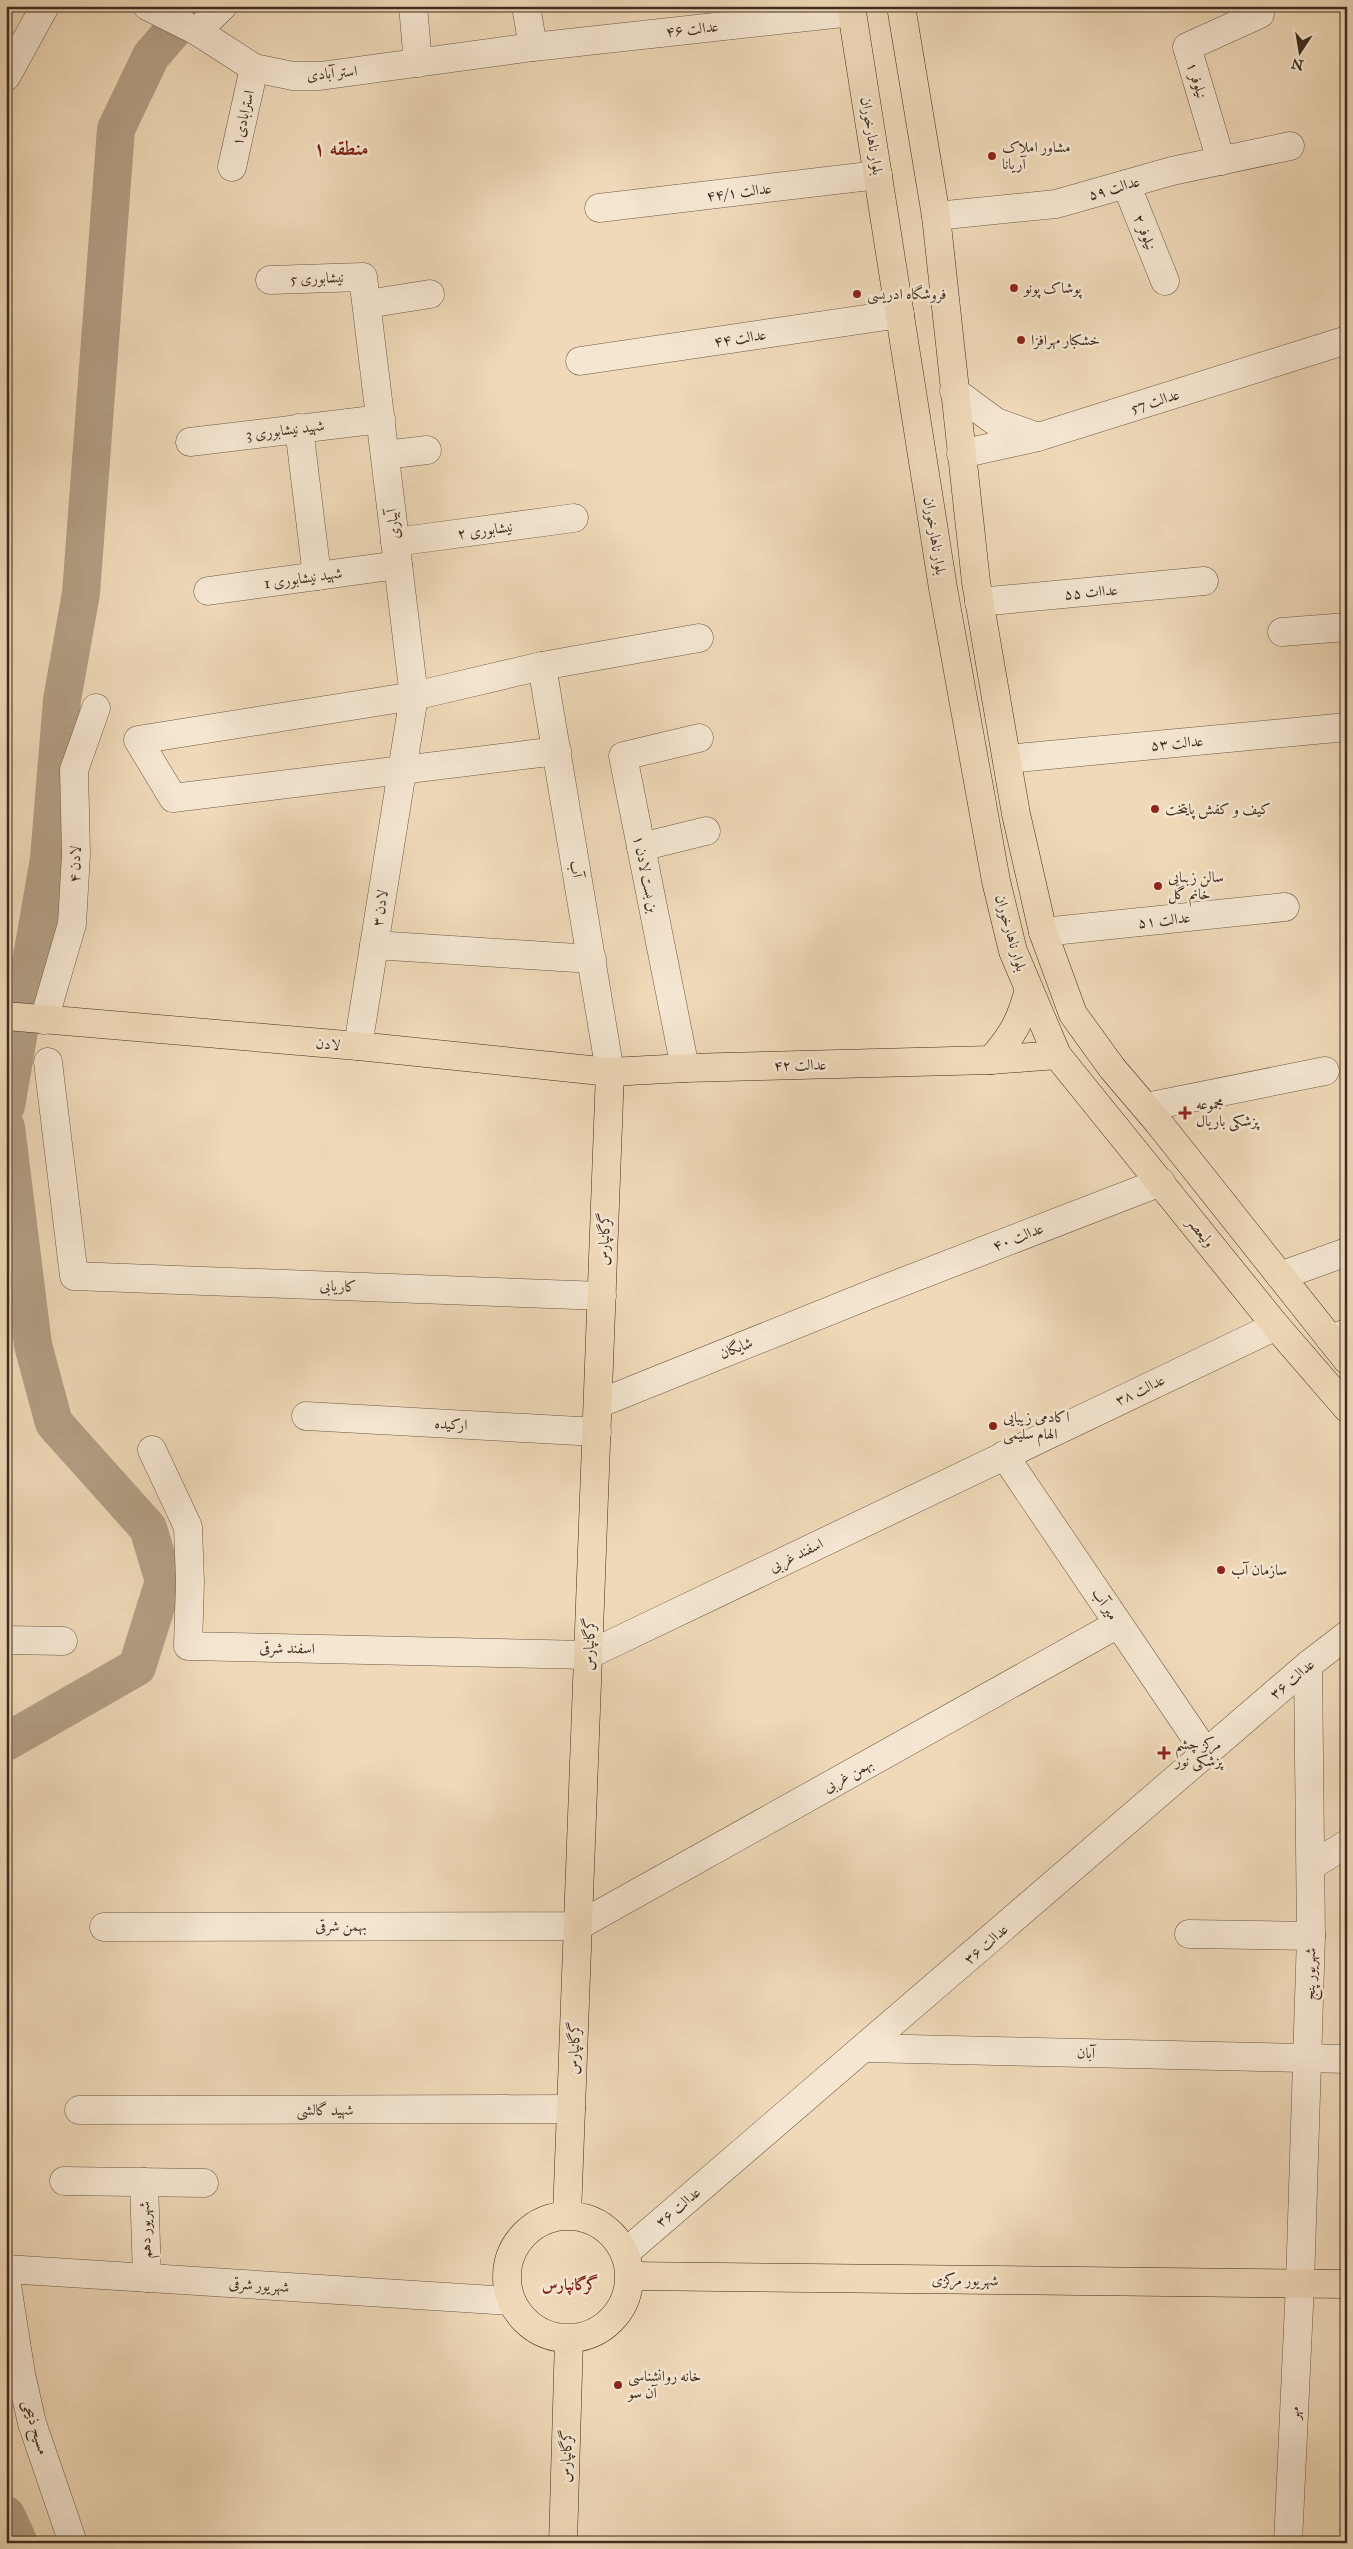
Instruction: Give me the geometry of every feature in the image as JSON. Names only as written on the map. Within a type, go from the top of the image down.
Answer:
[{"type":"main road","name":"بلوار ناهارخوران","points":[[901,6],[936,216],[961,454],[979,602],[1007,759],[1043,932],[1073,1014],[1112,1068],[1146,1107]]},
{"type":"main road","name":"بلوار ناهارخوران","points":[[852,9],[943,588],[996,881],[1013,951],[1057,1055]]},
{"type":"main road","points":[[923,461],[961,454]]},
{"type":"main road","points":[[990,1060],[1011,1037],[1029,990]]},
{"type":"main road","name":"لادن","points":[[6,1016],[358,1046],[610,1072]]},
{"type":"main road","name":"عدالت ۴۲","points":[[610,1072],[685,1068],[990,1060],[1057,1055]]},
{"type":"main road","name":"ولیعصر","points":[[1057,1055],[1276,1326],[1347,1408]]},
{"type":"main road","name":"گرگانپارس","points":[[567,2215],[610,1072]]},
{"type":"main road","points":[[1146,1107],[1280,1276],[1338,1336],[1347,1360]]},
{"type":"main road","points":[[567,2215],[591,2220],[611,2233],[628,2264],[626,2300],[613,2320],[593,2334],[569,2339],[545,2334],[525,2321],[511,2301],[506,2278],[510,2254],[524,2234],[544,2220],[567,2215]]},
{"type":"main road","name":"شهریور مرکزی","points":[[628,2264],[1347,2284]]},
{"type":"main road","name":"گرگانپارس","points":[[564,2543],[569,2339]]},
{"type":"street","points":[[6,77],[45,6]]},
{"type":"street","points":[[197,31],[222,6]]},
{"type":"street","points":[[413,6],[418,64]]},
{"type":"street","points":[[526,6],[533,47]]},
{"type":"street","name":"استر آبادی","points":[[151,7],[197,31],[254,68],[293,76],[320,76],[533,47]]},
{"type":"street","name":"۴۶ عدالت","points":[[533,47],[852,9]]},
{"type":"street","name":"۱ نیلوفر","points":[[1221,161],[1187,47],[1260,14]]},
{"type":"street","name":"استرابادی۱","points":[[232,167],[254,68]]},
{"type":"street","name":"عدالت ۵۹","points":[[936,216],[1056,204],[1126,184],[1290,146]]},
{"type":"street","name":"۴۴/۱ عدالت","points":[[599,208],[878,175]]},
{"type":"street","name":"۲ نیلوفر","points":[[1126,184],[1165,280]]},
{"type":"street","name":"نیشابوری 5","points":[[270,280],[363,277]]},
{"type":"street","name":"آبیاری","points":[[363,277],[414,696],[402,770]]},
{"type":"street","points":[[367,304],[430,294]]},
{"type":"street","name":"۴۴ عدالت","points":[[580,361],[900,314]]},
{"type":"street","name":"عدالت 57","points":[[961,454],[1038,437],[1347,340]]},
{"type":"street","points":[[954,391],[996,422],[1038,437]]},
{"type":"street","name":"شهید نیشابوری 3","points":[[190,442],[380,419]]},
{"type":"street","points":[[299,428],[317,576]]},
{"type":"street","points":[[385,455],[427,450]]},
{"type":"street","name":"نیشابوری ۲","points":[[397,554],[574,518]]},
{"type":"street","name":"شهید نیشابوری 1","points":[[208,591],[317,576],[397,554]]},
{"type":"street","name":"عداات ۵۵","points":[[979,602],[1204,581]]},
{"type":"street","points":[[1282,632],[1347,627]]},
{"type":"street","points":[[557,751],[172,798],[138,740],[414,696],[542,666],[699,638]]},
{"type":"street","name":"آب","points":[[542,666],[610,1072]]},
{"type":"street","name":"۴ لادن","points":[[44,1020],[72,924],[76,854],[74,770],[96,708]]},
{"type":"street","name":"عدالت ۵۳","points":[[1007,759],[1347,727]]},
{"type":"street","name":"۱ بن بست لادن","points":[[685,1068],[623,756],[699,738]]},
{"type":"street","name":"۳ لادن","points":[[358,1046],[402,770]]},
{"type":"street","points":[[641,847],[706,831]]},
{"type":"street","name":"عدالت ۵۱","points":[[1043,932],[1285,907]]},
{"type":"street","points":[[374,945],[592,960]]},
{"type":"street","name":"کاریابی","points":[[48,1062],[74,1276],[602,1296]]},
{"type":"street","points":[[1146,1107],[1324,1071]]},
{"type":"street","name":"عدالت ۴۰","points":[[874,1293],[1161,1182]]},
{"type":"street","points":[[1280,1276],[1347,1252]]},
{"type":"street","name":"شایگان","points":[[598,1404],[874,1293]]},
{"type":"street","name":"عدالت ۳۸","points":[[1004,1455],[1276,1326]]},
{"type":"street","name":"ارکیده","points":[[306,1416],[597,1432]]},
{"type":"street","name":"اسفند شرقی","points":[[152,1450],[188,1527],[190,1582],[188,1646],[588,1655]]},
{"type":"street","name":"میر آب","points":[[1004,1455],[1206,1754]]},
{"type":"street","name":"اسفند غربی","points":[[588,1655],[1004,1455]]},
{"type":"street","name":"بهمن غربی","points":[[578,1926],[1118,1624]]},
{"type":"street","name":"عدالت ۳۶","points":[[628,2264],[865,2048],[1308,1665],[1347,1635]]},
{"type":"street","points":[[6,1640],[63,1641]]},
{"type":"street","name":"شهریور پنج","points":[[1300,2284],[1311,1936],[1308,1665]]},
{"type":"street","points":[[1311,1866],[1347,1844]]},
{"type":"street","name":"بهمن شرقی","points":[[104,1927],[578,1926]]},
{"type":"street","points":[[1190,1934],[1311,1936]]},
{"type":"street","name":"آبان","points":[[865,2048],[1347,2059]]},
{"type":"street","name":"شهید گالشی","points":[[79,2110],[571,2110]]},
{"type":"street","name":"شهریور دهم","points":[[64,2181],[204,2183]]},
{"type":"street","name":"شهریور دهم","points":[[144,2182],[147,2278]]},
{"type":"street","name":"شهریور شرقی","points":[[6,2269],[511,2301]]},
{"type":"street","name":"مسیح ذبیحی","points":[[6,2279],[21,2374],[32,2423],[73,2543]]},
{"type":"street","name":"مهر","points":[[1288,2543],[1300,2284]]},
{"type":"waterway","points":[[6,1106],[49,859],[62,700],[81,593],[116,129],[151,56],[194,6]]},
{"type":"waterway","points":[[6,1127],[33,1345],[54,1423],[148,1528],[164,1581],[137,1667],[6,1742]]},
{"type":"waterway","points":[[6,2515],[19,2543]]},
{"type":"place","name":"مشاور املاک آریانا","points":[[992,156]]},
{"type":"place","name":"پوشاک پونو","points":[[1014,288]]},
{"type":"place","name":"فروشگاه ادریسی","points":[[857,294]]},
{"type":"place","name":"خشكبار مهرافزا","points":[[1021,340]]},
{"type":"place","name":"کیف و کفش پایتخت","points":[[1155,809]]},
{"type":"place","name":"سالن زیبایی خانم گل","points":[[1158,886]]},
{"type":"place","name":"مجموعه پزشکی باریال","points":[[1185,1113]]},
{"type":"place","name":"اکادمی زیبایی الهام سلیمی","points":[[993,1426]]},
{"type":"place","name":"سازمان آب","points":[[1221,1570]]},
{"type":"place","name":"مرکز چشم پزشکی نور","points":[[1164,1753]]},
{"type":"place","name":"خانه روانشناسی آن سو","points":[[618,2385]]},
{"type":"district","name":"منطقه ۱","points":[[341,148]]},
{"type":"district","name":"گرگانپارس","points":[[570,2284]]}]
